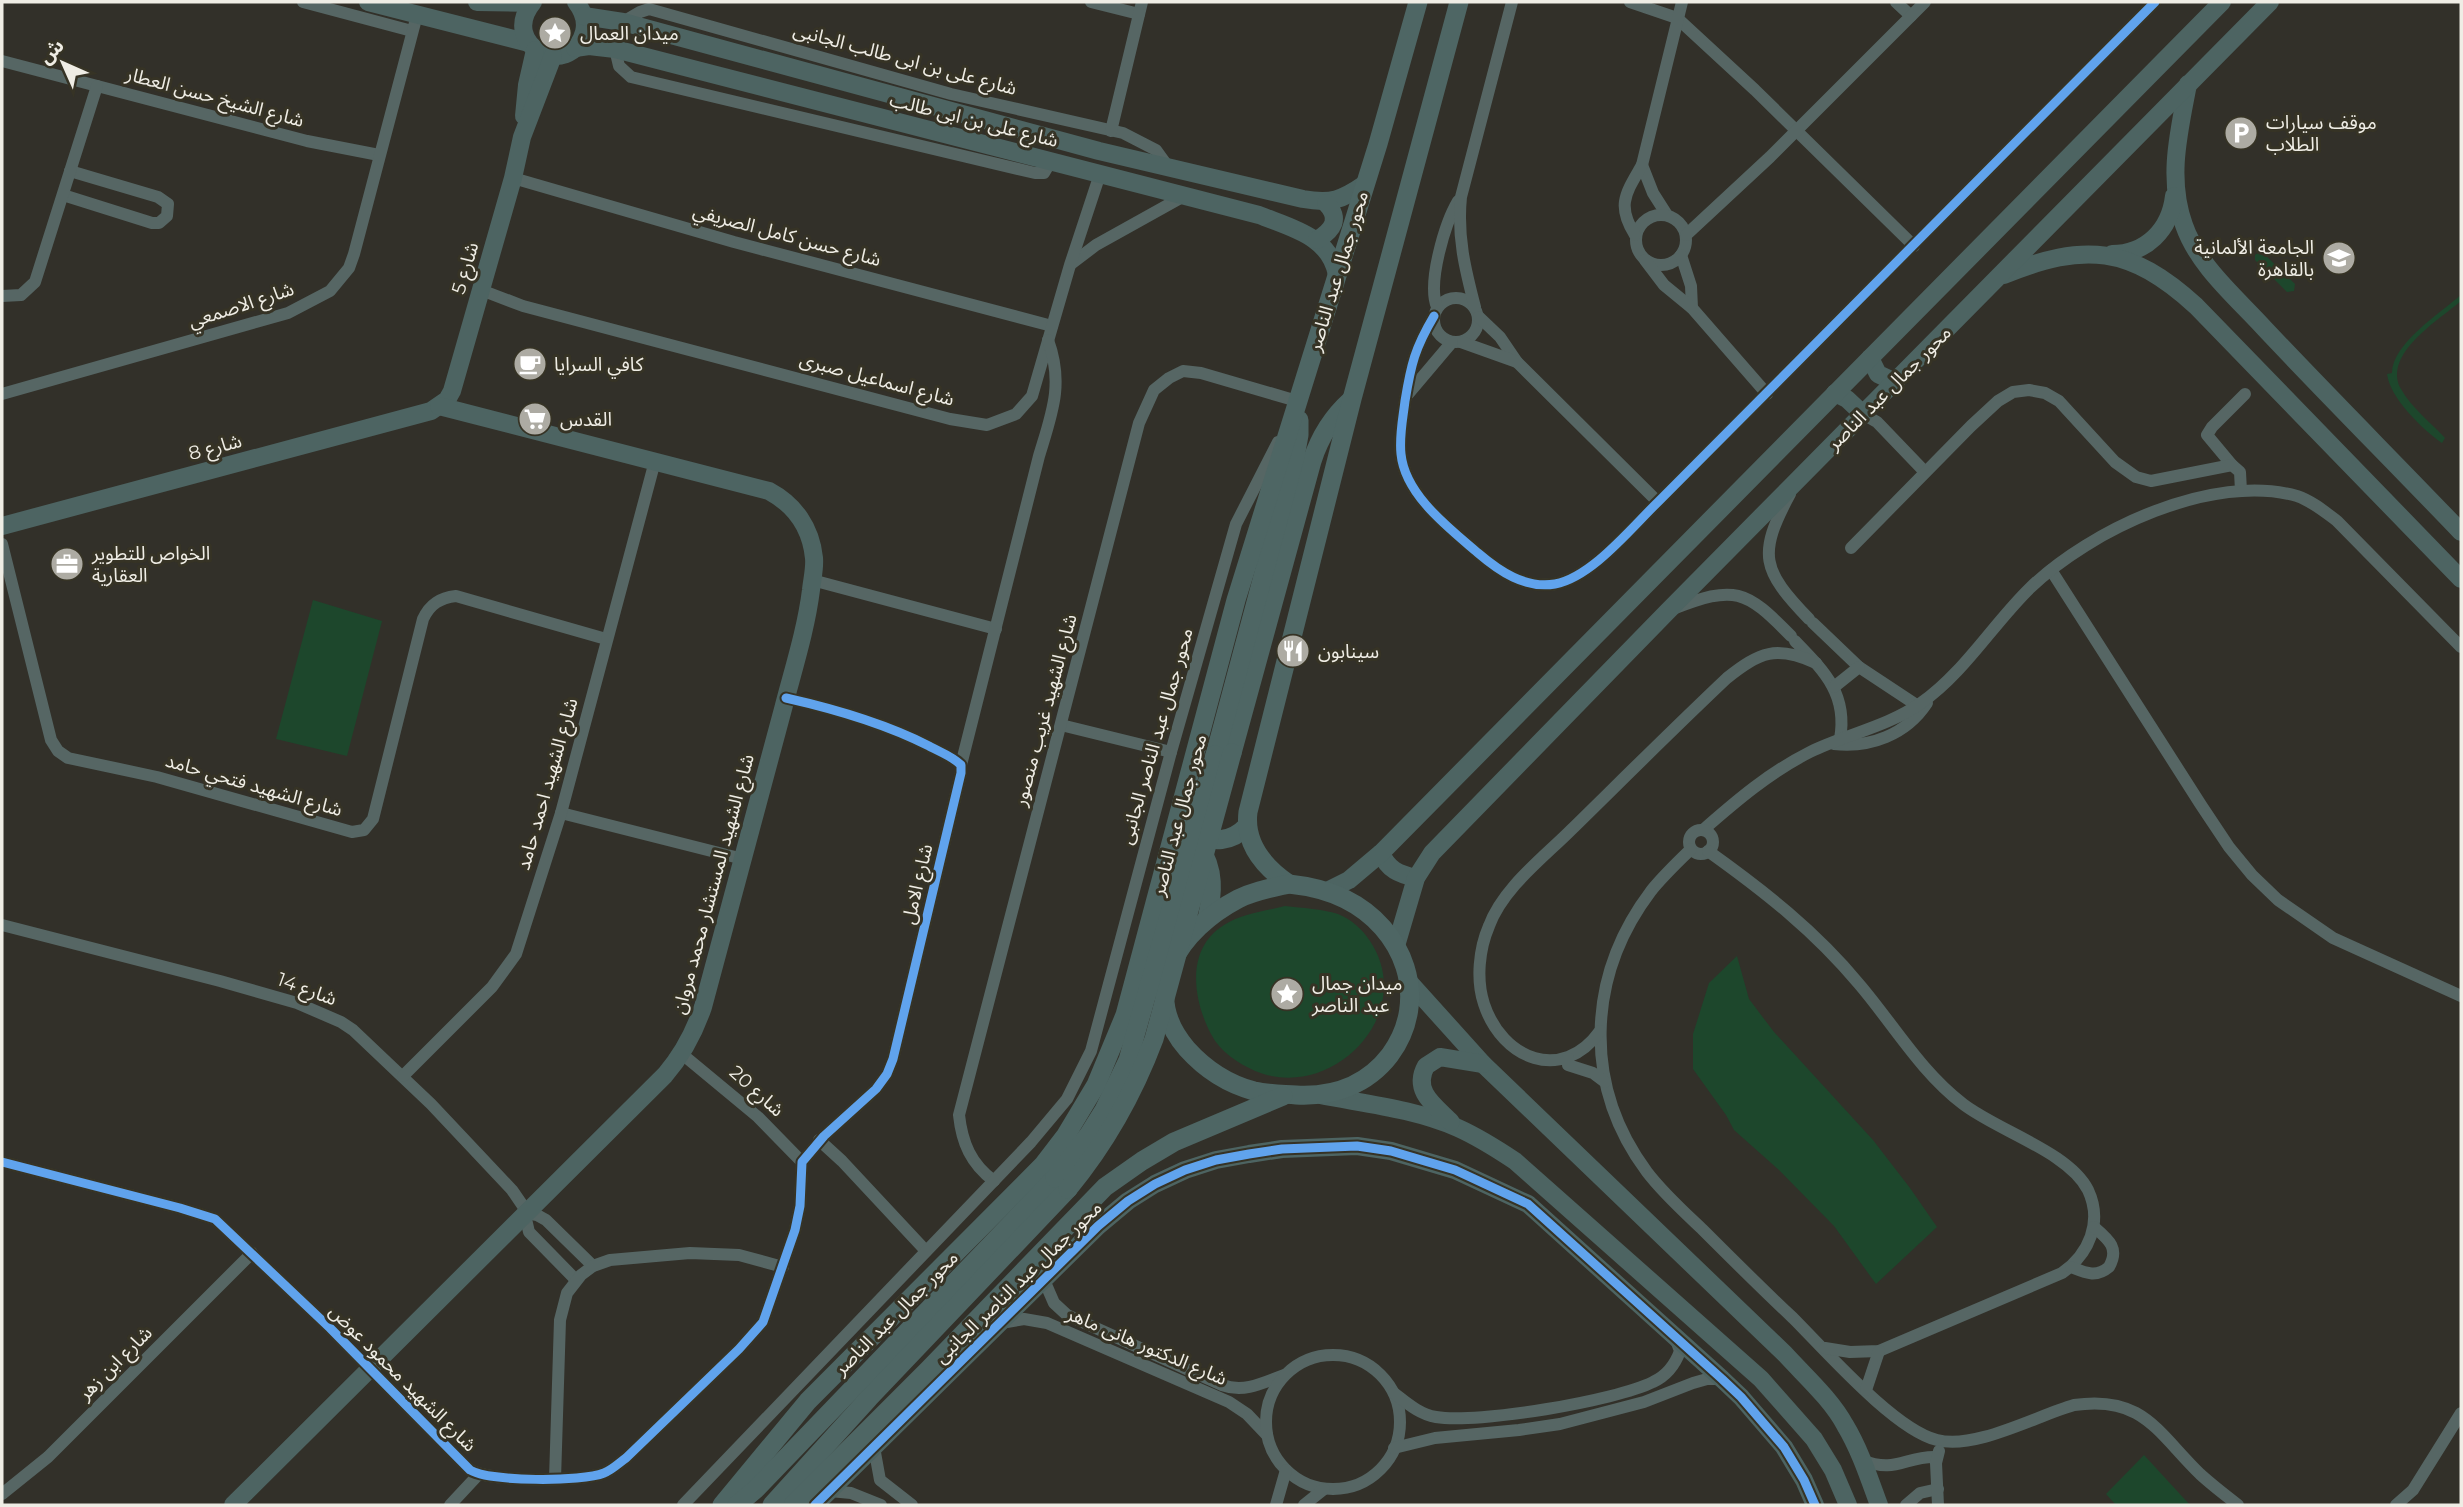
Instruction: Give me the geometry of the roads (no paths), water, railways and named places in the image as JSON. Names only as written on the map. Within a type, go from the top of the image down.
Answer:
[{"type":"main road","points":[[368,2],[415,23],[532,47],[554,56],[575,48],[582,38],[585,27],[581,7]]},
{"type":"main road","points":[[477,2],[532,3]]},
{"type":"main road","name":"محور جمال عبد الناصر","points":[[722,1505],[808,1401],[1043,1165],[1082,1110],[1117,1037],[1129,1002],[1236,600],[1365,184],[1418,2]]},
{"type":"main road","points":[[1289,884],[1272,873],[1263,862],[1247,826],[1352,399],[1459,2]]},
{"type":"main road","name":"محور جمال عبد الناصر","points":[[1327,891],[1349,880],[1381,853],[2222,2]]},
{"type":"main road","name":"محور جمال عبد الناصر","points":[[1395,946],[1416,878],[1433,853],[1668,611],[2270,2]]},
{"type":"main road","name":"شارع 5","points":[[439,406],[447,400],[452,391],[513,178],[522,137],[532,47],[523,23],[525,12],[532,3]]},
{"type":"main road","name":"شارع على بن ابى طالب","points":[[581,7],[622,22],[734,42],[949,102],[1030,131],[1169,168],[1326,203]]},
{"type":"main road","points":[[615,49],[622,22]]},
{"type":"main road","name":"شارع على بن ابى طالب","points":[[575,48],[589,46],[615,49],[1184,195],[1259,215],[1317,240]]},
{"type":"main road","name":"شارع 5","points":[[522,137],[554,56]]},
{"type":"main road","points":[[1997,278],[2044,260],[2071,254],[2105,255],[2132,251],[2155,239],[2166,225],[2173,209],[2176,146],[2188,84]]},
{"type":"main road","points":[[1030,131],[1034,113]]},
{"type":"main road","points":[[1337,275],[1335,265],[1317,240],[1329,232],[1334,223],[1332,209],[1326,203],[1351,194],[1365,184]]},
{"type":"main road","points":[[2175,191],[2184,227],[2197,252],[2222,283],[2461,532]]},
{"type":"main road","points":[[2105,255],[2137,264],[2165,279],[2196,306],[2461,579]]},
{"type":"main road","points":[[2258,369],[2281,346]]},
{"type":"main road","points":[[1870,358],[1878,374],[1895,382]]},
{"type":"main road","points":[[1835,393],[1847,399],[1863,414]]},
{"type":"main road","points":[[772,1505],[869,1398],[1068,1189],[1104,1143],[1132,1093],[1157,1026],[1312,461],[1337,412],[1352,399]]},
{"type":"main road","name":"شارع الشهيد المستشار محمد مروان","points":[[233,1505],[682,1055],[703,1007],[805,622],[814,562],[809,534],[795,510],[781,498],[754,486],[439,406]]},
{"type":"main road","name":"شارع 8","points":[[2,526],[431,411],[439,406]]},
{"type":"main road","points":[[737,1505],[756,1489],[1055,1178],[1089,1134],[1117,1086],[1137,1034],[1298,446],[1299,424],[1294,410]]},
{"type":"main road","points":[[1179,812],[1189,827],[1207,839],[1229,838],[1247,826]]},
{"type":"main road","points":[[1179,812],[1210,867],[1213,894],[1207,919]]},
{"type":"main road","points":[[1381,853],[1395,872],[1416,878]]},
{"type":"main road","points":[[1320,1095],[1358,1083],[1388,1057],[1406,1024],[1410,983],[1395,946],[1381,927],[1360,908],[1327,891],[1289,884],[1264,889],[1240,898],[1207,919],[1180,946],[1175,955],[1167,974],[1166,1007],[1173,1027],[1184,1045],[1205,1066],[1241,1086],[1266,1093],[1320,1095],[1424,1116],[1457,1128],[1515,1161],[1761,1379],[1814,1439],[1833,1470],[1848,1505]]},
{"type":"main road","points":[[1410,983],[1483,1064],[1785,1354],[1844,1423],[1879,1505]]},
{"type":"main road","points":[[1117,1037],[1147,1016],[1165,992]]},
{"type":"main road","points":[[1457,1128],[1427,1098],[1420,1082],[1422,1074],[1432,1060],[1440,1057],[1483,1064]]},
{"type":"main road","points":[[793,1505],[824,1486],[935,1375],[1112,1182],[1174,1142],[1287,1094]]},
{"type":"main road","name":"محور جمال عبد الناصر الجانبى","points":[[815,1505],[824,1486],[874,1447],[935,1375],[1001,1323],[1102,1222],[1128,1201],[1185,1170],[1216,1160],[1283,1149],[1357,1146],[1391,1151],[1455,1170],[1528,1204],[1741,1397],[1784,1447],[1815,1505]]},
{"type":"main road","points":[[1611,1245],[1619,1284]]},
{"type":"street","points":[[303,2],[415,23]]},
{"type":"street","points":[[1091,2],[1140,8],[1111,131]]},
{"type":"street","points":[[1406,397],[1457,342],[1469,339],[1475,333],[1477,312],[1460,244],[1461,197],[1512,2]]},
{"type":"street","points":[[1630,2],[1677,18],[1914,246]]},
{"type":"street","points":[[1682,2],[1642,164],[1624,201],[1626,221],[1635,235],[1636,245],[1664,285],[1692,308],[1767,394]]},
{"type":"street","points":[[1896,2],[1910,16]]},
{"type":"street","points":[[1686,235],[1797,131],[1925,2]]},
{"type":"street","points":[[1658,502],[1517,362],[1500,337],[1477,312],[1460,298],[1451,298],[1436,311],[1418,344],[1410,370],[1400,434],[1401,457],[1410,482],[1451,530],[1508,576],[1531,583],[1554,584],[1574,577],[1594,564],[1658,502],[2155,2]]},
{"type":"street","name":"شارع الاصمعي","points":[[2,394],[257,324],[295,310],[330,291],[349,268],[415,23]]},
{"type":"street","name":"شارع الشيخ حسن العطار","points":[[2,61],[307,141],[379,155]]},
{"type":"street","points":[[2,296],[21,295],[35,282],[97,86]]},
{"type":"street","name":"شارع على بن ابى طالب الجانبى","points":[[949,102],[1034,113],[1111,131],[1149,144],[1169,168]]},
{"type":"street","points":[[1642,164],[1653,193],[1667,215]]},
{"type":"street","points":[[63,195],[152,223],[164,221],[167,216],[168,204],[158,197],[70,171]]},
{"type":"street","name":"شارع اسماعيل صبرى","points":[[481,290],[523,306],[950,419],[987,425],[1016,414],[1032,396],[1100,174]]},
{"type":"street","name":"شارع حسن كامل الصريفي","points":[[513,178],[734,242],[1052,326]]},
{"type":"street","points":[[1070,265],[1096,245],[1184,195]]},
{"type":"street","points":[[1461,197],[1448,220],[1435,278],[1434,325],[1437,333],[1444,339],[1517,362]]},
{"type":"street","points":[[1635,235],[1639,225],[1657,214],[1676,219],[1686,235],[1686,245],[1674,262],[1654,265],[1645,260]]},
{"type":"street","points":[[1681,255],[1691,286],[1692,308]]},
{"type":"street","name":"شارع الامل","points":[[802,1162],[819,1140],[876,1089],[887,1074],[893,1059],[961,765],[1054,405],[1055,360],[1048,340]]},
{"type":"street","name":"شارع الشهيد غريب منصور","points":[[994,1181],[983,1173],[969,1155],[964,1143],[960,1115],[1136,429],[1154,390],[1169,378],[1184,371],[1201,373],[1294,410]]},
{"type":"street","points":[[1851,548],[1998,401],[2013,392],[2029,390],[2045,393],[2059,401],[2115,462],[2136,477],[2151,481],[2232,465]]},
{"type":"street","points":[[2241,491],[2240,472],[2207,435],[2245,394]]},
{"type":"street","name":"محور جمال عبد الناصر الجانبى","points":[[683,1505],[994,1181],[1067,1098],[1091,1051],[1171,752],[1236,524],[1294,410]]},
{"type":"street","points":[[1863,414],[1877,422],[1925,472]]},
{"type":"street","name":"شارع الشهيد احمد حامد","points":[[403,1076],[492,987],[509,966],[521,942],[561,813],[655,461]]},
{"type":"street","points":[[1797,481],[1772,531],[1769,559],[1777,583],[1807,617],[1859,667],[1918,705]]},
{"type":"street","points":[[1835,741],[1849,746],[1867,744],[1885,738],[1913,720],[1931,696],[2011,608],[2051,570],[2097,539],[2146,514],[2172,505],[2241,491],[2277,492],[2299,497],[2319,507],[2337,521],[2461,647]]},
{"type":"street","name":"شارع الشهيد فتحي حامد","points":[[2,544],[51,740],[62,755],[77,761],[157,777],[352,832],[364,830],[373,820],[423,619],[427,610],[442,598],[456,596],[606,639]]},
{"type":"street","points":[[2051,570],[2201,806],[2252,875],[2278,900],[2333,938],[2461,996]]},
{"type":"street","points":[[812,580],[996,629]]},
{"type":"street","points":[[1668,611],[1715,595],[1733,594],[1750,600],[1790,635],[1835,687],[1842,712],[1835,741]]},
{"type":"street","points":[[1790,635],[1807,617]]},
{"type":"street","points":[[1600,1031],[1586,1048],[1568,1058],[1545,1061],[1521,1053],[1500,1033],[1484,1005],[1480,989],[1482,946],[1489,923],[1519,881],[1662,739],[1744,665],[1757,656],[1781,652],[1816,663]]},
{"type":"street","points":[[1835,687],[1859,667]]},
{"type":"street","points":[[1703,830],[1712,837],[1712,845],[1708,851],[1701,854],[1691,849],[1690,835],[1703,830],[1764,780],[1809,753],[1880,726],[1931,696]]},
{"type":"street","points":[[786,698],[826,707],[894,730],[950,756],[961,765]]},
{"type":"street","points":[[1061,725],[1171,752]]},
{"type":"street","points":[[561,813],[743,859]]},
{"type":"street","points":[[1691,849],[1651,891],[1625,934],[1602,1004],[1600,1031],[1605,1082],[1622,1129],[1647,1172],[1679,1207],[1866,1390],[1895,1417],[1917,1432],[1928,1438],[1950,1443]]},
{"type":"street","points":[[1708,851],[1765,891],[1805,925],[1859,983],[1911,1052],[1944,1088],[1982,1117],[2068,1166],[2087,1188],[2094,1214],[2094,1227],[2086,1250],[2071,1268],[2053,1278],[1879,1351],[1850,1352],[1822,1347]]},
{"type":"street","name":"شارع 14","points":[[2,925],[220,981],[315,1010],[353,1030],[403,1076],[495,1171],[518,1198],[526,1213],[529,1232],[576,1280]]},
{"type":"street","name":"شارع 20","points":[[682,1055],[758,1117],[802,1162]]},
{"type":"street","points":[[1568,1058],[1567,1063],[1570,1066],[1586,1069],[1605,1082]]},
{"type":"street","points":[[819,1140],[926,1251]]},
{"type":"street","name":"شارع الشهيد محمود عوض","points":[[2,1162],[197,1212],[215,1219],[370,1369],[470,1471],[492,1477],[555,1479],[585,1478],[605,1473],[626,1458],[755,1331],[768,1311],[795,1230],[800,1206],[802,1162]]},
{"type":"street","points":[[526,1213],[546,1220],[593,1266]]},
{"type":"street","points":[[2071,1268],[2096,1275],[2109,1267],[2114,1253],[2112,1245],[2108,1238],[2094,1227]]},
{"type":"street","name":"شارع ابن زهر","points":[[2,1494],[48,1457],[251,1253]]},
{"type":"street","points":[[555,1479],[559,1320],[563,1301],[576,1280],[593,1266],[626,1258],[690,1253],[738,1255],[783,1267]]},
{"type":"street","name":"شارع الدكتور هانى ماهر","points":[[1044,1280],[1058,1309],[1230,1395],[1267,1434]]},
{"type":"street","points":[[1046,1323],[1049,1315],[1058,1309]]},
{"type":"street","name":"شارع الدكتور هانى ماهر","points":[[1001,1323],[1024,1319],[1046,1323],[1230,1395],[1285,1375]]},
{"type":"street","points":[[1393,1392],[1400,1420],[1394,1448],[1379,1469],[1358,1484],[1324,1489],[1304,1482],[1286,1470],[1270,1448],[1267,1434],[1268,1404],[1274,1390],[1285,1375],[1308,1360],[1338,1355],[1367,1364],[1393,1392],[1416,1409],[1434,1417],[1482,1416],[1554,1408],[1654,1382],[1669,1371],[1680,1351],[1674,1336]]},
{"type":"street","points":[[1866,1390],[1879,1351]]},
{"type":"street","points":[[1669,1371],[1676,1379],[1678,1388]]},
{"type":"street","points":[[1394,1448],[1435,1438],[1560,1423],[1618,1409],[1707,1379],[1722,1380]]},
{"type":"street","points":[[1938,1505],[1936,1457],[1944,1446],[1974,1440],[2074,1405],[2087,1404],[2115,1405],[2140,1414],[2200,1473],[2238,1505]]},
{"type":"street","points":[[2396,1505],[2413,1490],[2461,1413]]},
{"type":"street","points":[[1434,1417],[1428,1430],[1435,1438]]},
{"type":"street","points":[[874,1447],[880,1480],[912,1505]]},
{"type":"street","points":[[1862,1460],[1888,1467],[1919,1458],[1936,1457]]},
{"type":"street","points":[[1276,1505],[1286,1470]]},
{"type":"street","points":[[450,1505],[478,1475]]},
{"type":"street","points":[[824,1486],[879,1504]]},
{"type":"street","points":[[879,1504],[877,1493],[887,1488]]},
{"type":"street","points":[[1304,1505],[1324,1489]]},
{"type":"street","points":[[1906,1505],[1920,1493],[1938,1489]]},
{"type":"place","name":"ميدان العمال","points":[[555,33]]},
{"type":"place","name":"موقف سيارات الطلاب","points":[[2241,133]]},
{"type":"place","name":"الجامعة الألمانية بالقاهرة","points":[[2339,258]]},
{"type":"place","name":"كافي السرايا","points":[[530,364]]},
{"type":"place","name":"القدس","points":[[535,419]]},
{"type":"place","name":"الخواص للتطوير العقارية","points":[[67,564]]},
{"type":"place","name":"سينابون","points":[[1293,651]]},
{"type":"place","name":"ميدان جمال عبد الناصر","points":[[1287,994]]}]
